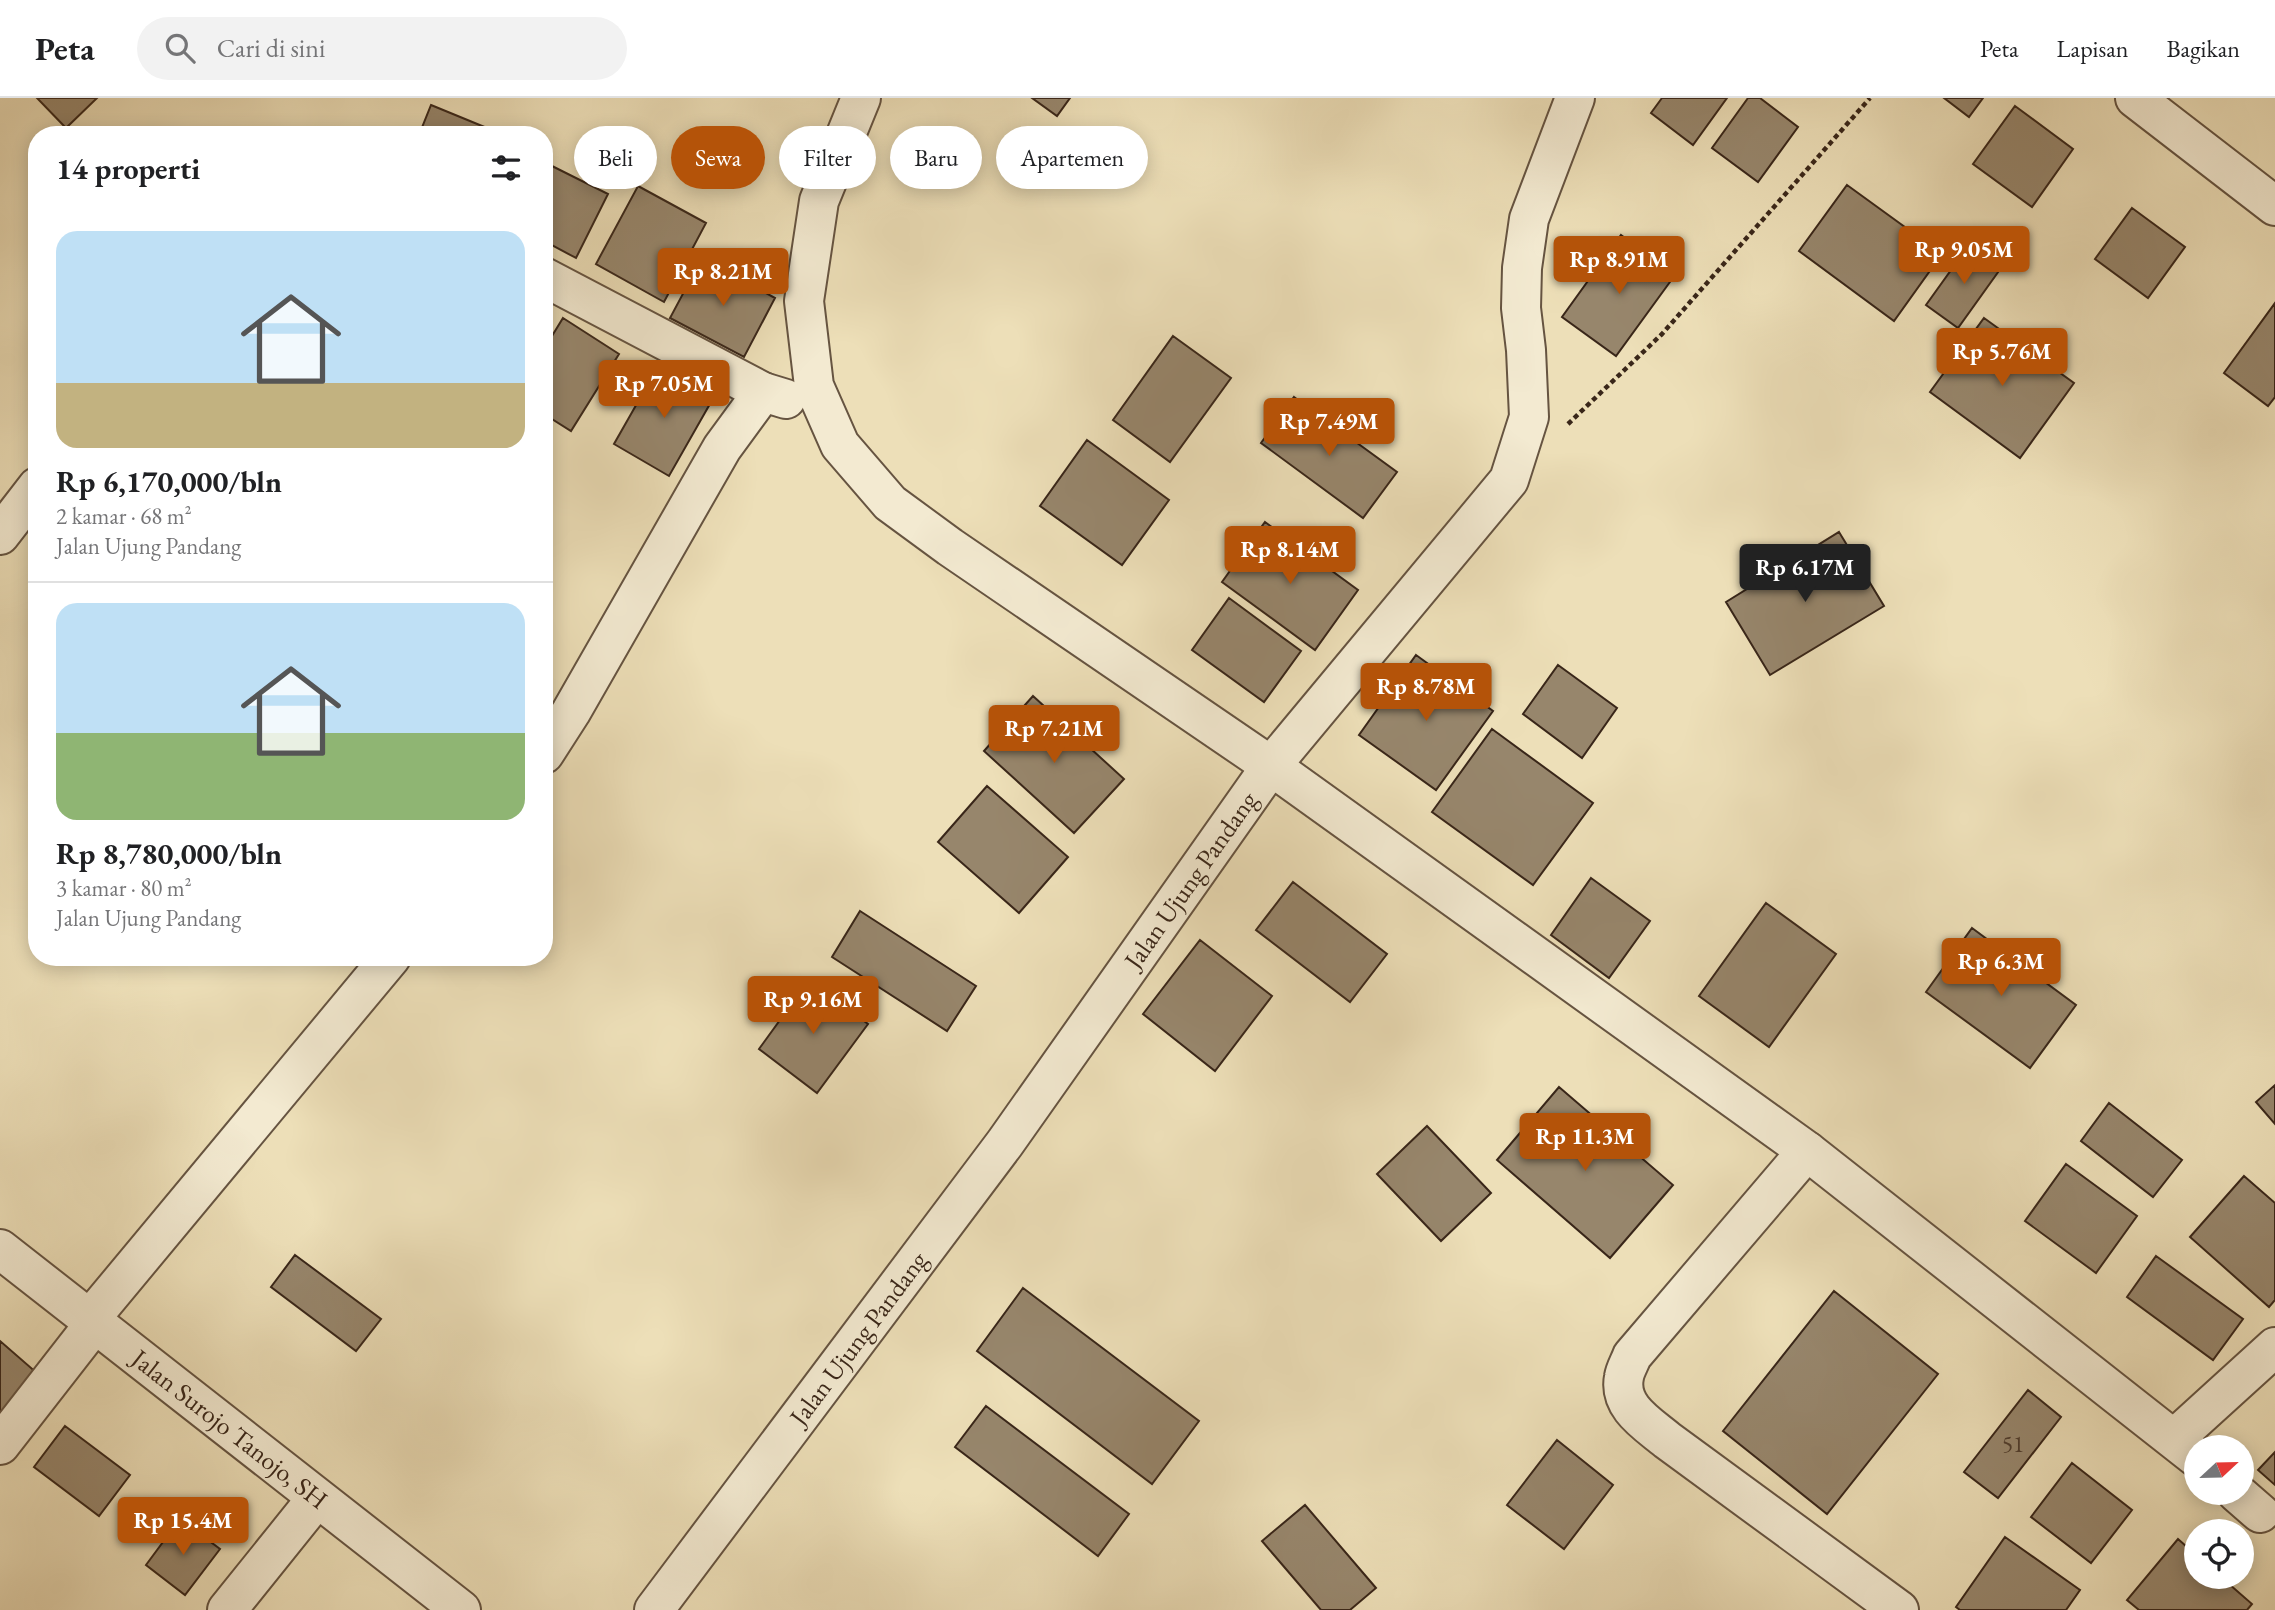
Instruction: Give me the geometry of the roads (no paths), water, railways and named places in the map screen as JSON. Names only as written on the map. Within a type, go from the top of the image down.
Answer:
[{"type":"street","points":[[861,98],[819,201],[804,301],[814,386],[839,445],[890,503],[1270,766],[1807,1151],[2184,1446]]},
{"type":"street","name":"Jalan Ujung Pandang","points":[[653,1610],[1005,1143],[1270,766],[1509,480],[1529,417],[1521,308],[1522,268],[1529,219],[1575,98]]},
{"type":"street","points":[[2135,98],[2275,206]]},
{"type":"street","points":[[553,282],[763,392],[825,412]]},
{"type":"street","points":[[553,740],[722,448],[763,392]]},
{"type":"street","points":[[0,535],[28,499]]},
{"type":"street","points":[[0,1445],[93,1321],[384,966]]},
{"type":"street","points":[[1807,1151],[1632,1356],[1623,1379],[1626,1400],[1634,1414],[1667,1440],[1899,1610]]},
{"type":"street","name":"Jalan Surojo Tanojo, SH","points":[[0,1249],[461,1610]]},
{"type":"street","points":[[2197,1435],[2275,1347]]},
{"type":"street","points":[[228,1610],[317,1497]]}]
